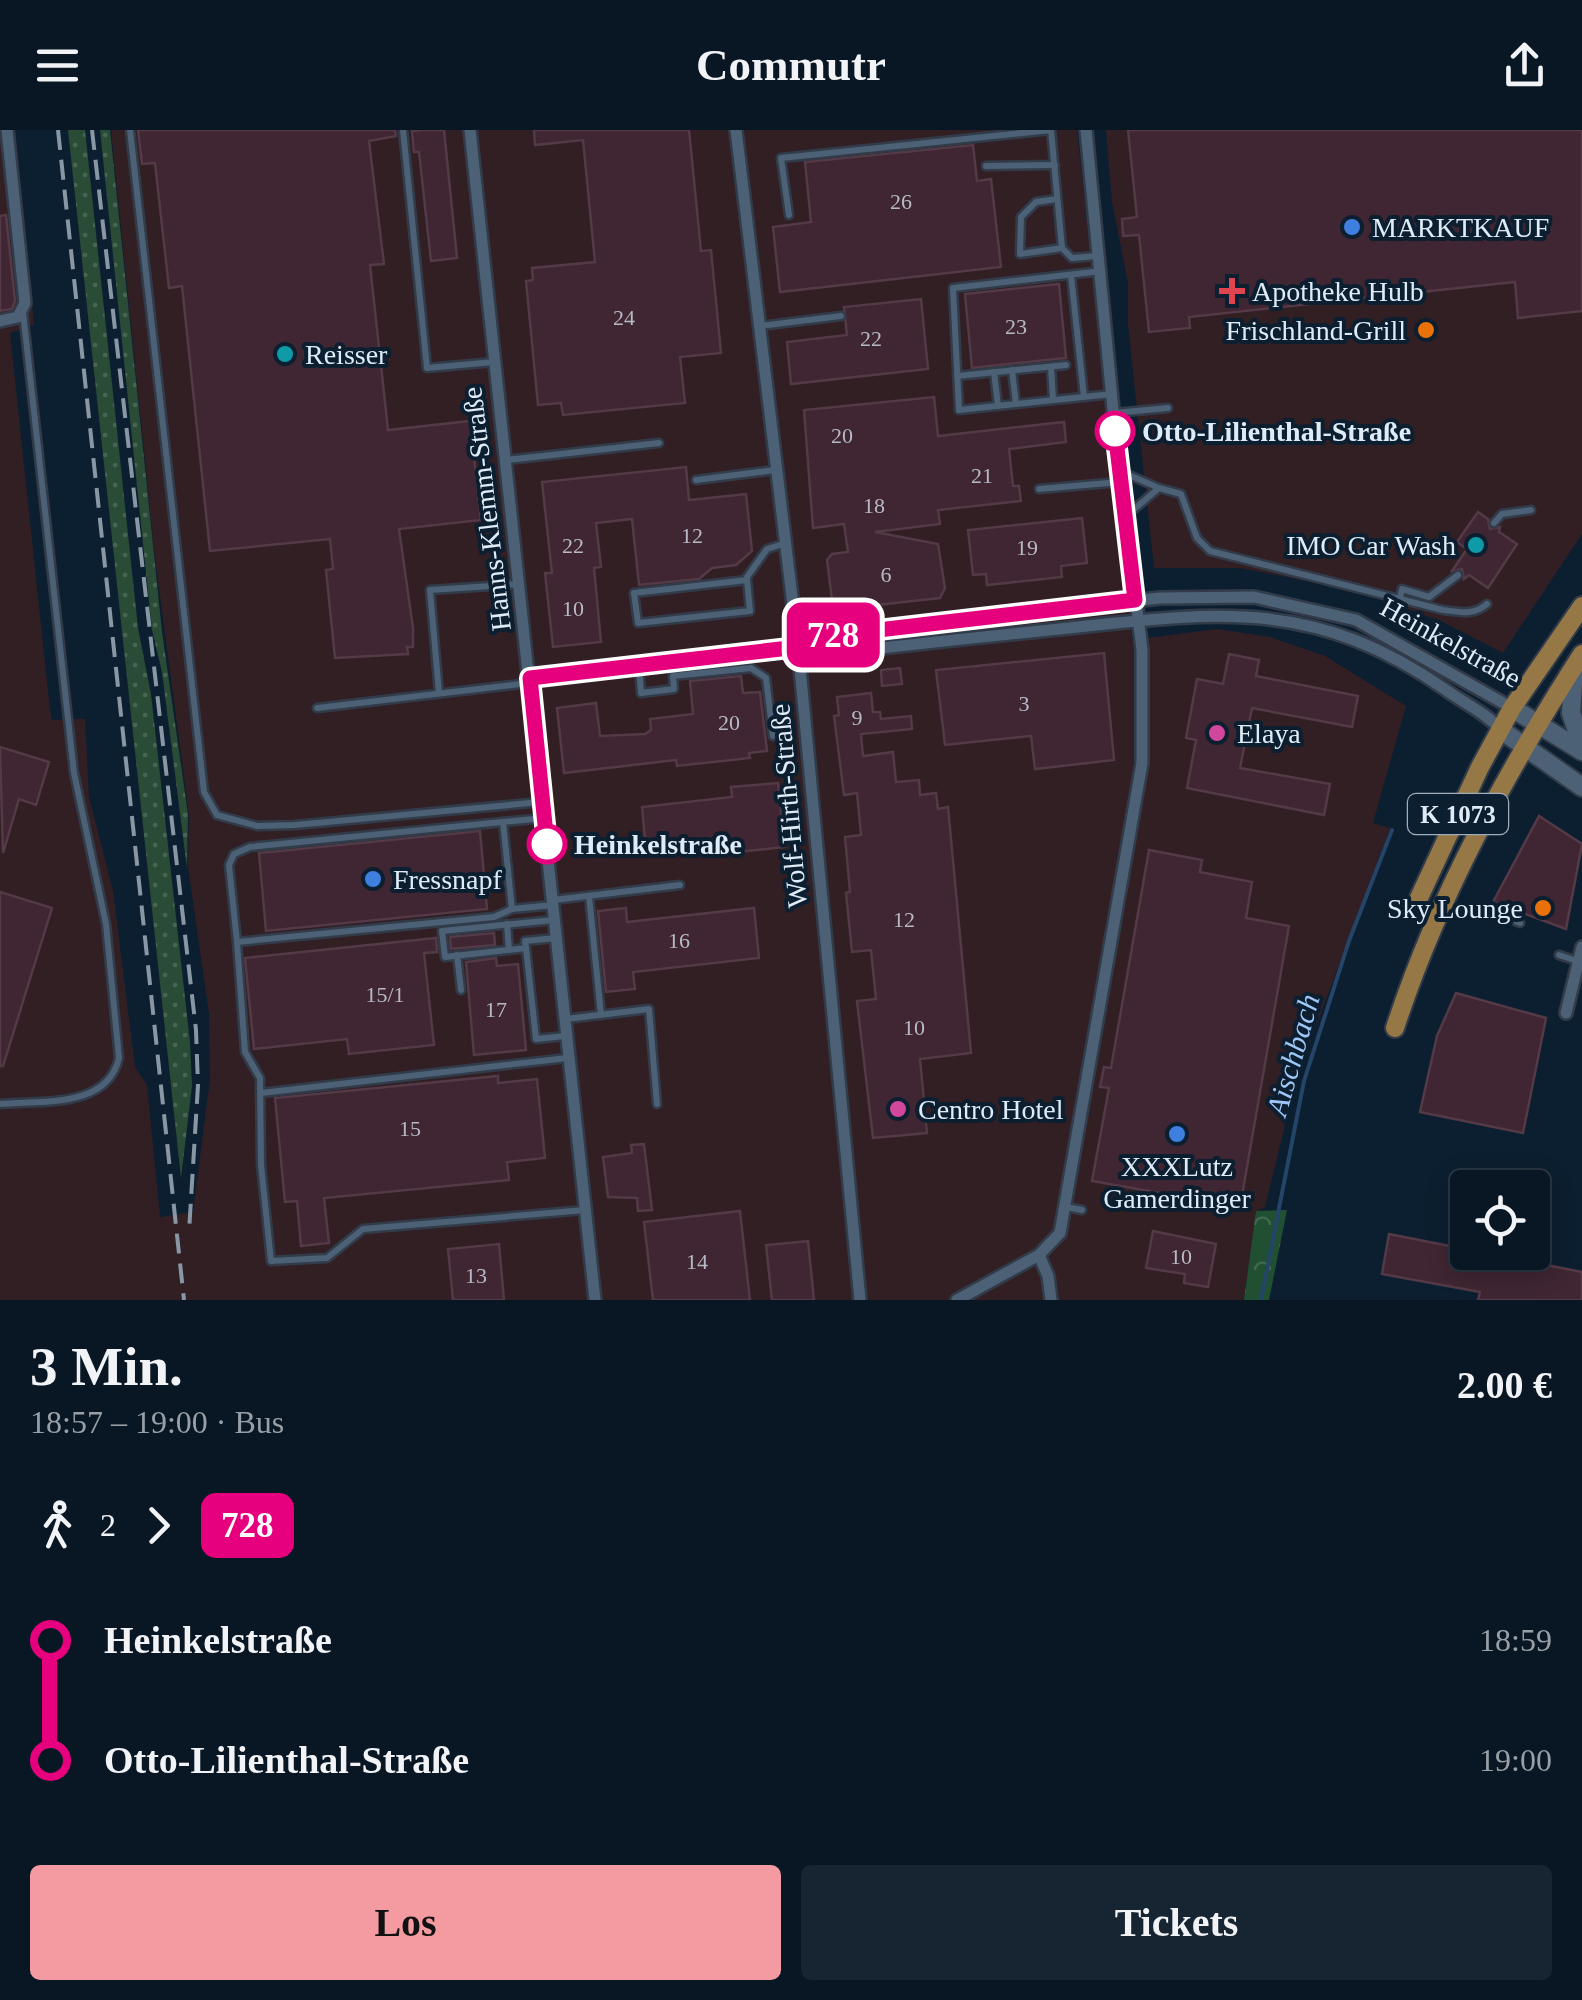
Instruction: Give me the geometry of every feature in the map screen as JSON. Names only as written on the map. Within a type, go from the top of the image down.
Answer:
[{"type":"main road","name":"K 1073","points":[[1418,900],[1512,708],[1582,606]]},
{"type":"main road","name":"K 1073","points":[[1395,1028],[1437,915],[1578,660]]},
{"type":"main road","points":[[1578,660],[1571,712],[1582,748]]},
{"type":"main road","name":"Heinkelstraße","points":[[1512,708],[1582,748]]},
{"type":"main road","points":[[1501,730],[1582,787]]},
{"type":"street","points":[[0,321],[23,311],[7,130]]},
{"type":"street","name":"Hanns-Klemm-Straße","points":[[470,130],[595,1300]]},
{"type":"street","name":"Wolf-Hirth-Straße","points":[[736,130],[798,647],[860,1300]]},
{"type":"street","points":[[957,1300],[1039,1255],[1055,1242],[1065,1206],[1141,778],[1142,650],[1086,130]]},
{"type":"street","name":"Heinkelstraße","points":[[530,680],[798,647],[827,636],[1135,600],[1254,597],[1324,611],[1387,634],[1512,708]]},
{"type":"street","name":"Heinkelstraße","points":[[798,647],[828,654],[1138,619],[1252,614],[1320,627],[1428,678],[1501,730]]},
{"type":"street","points":[[1565,1017],[1582,947]]},
{"type":"street","points":[[1039,1255],[1048,1276],[1050,1300]]},
{"type":"lane","points":[[130,130],[204,792],[216,814],[234,823],[327,822],[542,802]]},
{"type":"lane","points":[[404,130],[427,368],[494,362]]},
{"type":"lane","points":[[789,215],[781,158],[1051,130],[1062,248],[1072,258],[1102,256]]},
{"type":"lane","points":[[986,166],[1055,165]]},
{"type":"lane","points":[[1058,199],[1036,202],[1020,218],[1020,254],[1062,248]]},
{"type":"lane","points":[[1103,271],[953,288],[959,410],[1112,394]]},
{"type":"lane","points":[[1071,275],[1084,397]]},
{"type":"lane","points":[[0,1104],[96,1092],[112,1078],[119,1058],[106,924],[74,773],[23,311]]},
{"type":"lane","points":[[758,326],[841,316]]},
{"type":"lane","points":[[957,376],[1066,365]]},
{"type":"lane","points":[[1050,366],[1053,400]]},
{"type":"lane","points":[[1012,370],[1016,404]]},
{"type":"lane","points":[[994,372],[998,406]]},
{"type":"lane","points":[[1114,413],[1168,408]]},
{"type":"lane","points":[[506,460],[659,442]]},
{"type":"lane","points":[[696,480],[775,470]]},
{"type":"lane","points":[[1039,488],[1121,477],[1180,494],[1197,538],[1210,551],[1401,593],[1464,613],[1487,604]]},
{"type":"lane","points":[[1125,516],[1160,488]]},
{"type":"lane","points":[[1494,523],[1502,514],[1531,510]]},
{"type":"lane","points":[[747,580],[634,593],[638,623],[750,611],[747,580],[766,549],[783,544]]},
{"type":"lane","points":[[1401,593],[1429,596],[1458,575]]},
{"type":"lane","points":[[439,693],[430,590],[521,584]]},
{"type":"lane","points":[[638,665],[641,693],[674,690],[672,676],[751,668],[766,678],[773,736]]},
{"type":"lane","points":[[316,708],[530,680]]},
{"type":"lane","points":[[544,818],[240,850],[229,866],[245,1052],[256,1069],[261,1093],[261,1165],[271,1261],[327,1258],[363,1229],[584,1210]]},
{"type":"lane","points":[[503,822],[512,909]]},
{"type":"lane","points":[[237,942],[494,917],[512,909],[680,884]]},
{"type":"lane","points":[[588,896],[601,1015]]},
{"type":"lane","points":[[1499,914],[1520,923]]},
{"type":"lane","points":[[526,948],[445,957],[442,931],[555,920]]},
{"type":"lane","points":[[507,924],[509,950]]},
{"type":"lane","points":[[557,938],[526,941],[526,948],[536,1039],[565,1036]]},
{"type":"lane","points":[[457,955],[461,990]]},
{"type":"lane","points":[[1559,955],[1578,961]]},
{"type":"lane","points":[[564,1020],[649,1009],[657,1104]]},
{"type":"lane","points":[[261,1093],[567,1058]]},
{"type":"lane","points":[[1065,1206],[1082,1210]]},
{"type":"shaded area","points":[[0,130],[15,130],[34,325],[10,333],[50,710],[52,720],[85,719],[89,797],[113,891],[135,1067],[147,1085],[160,1217],[193,1212],[210,1079],[209,1014],[188,867],[189,814],[155,558],[111,130],[1077,130],[1132,640],[1217,629],[1270,637],[1325,656],[1406,706],[1373,823],[1390,828],[1296,1080],[1265,1207],[1256,1212],[1244,1300],[0,1300]]},
{"type":"shaded area","points":[[1106,130],[1582,130],[1582,534],[1503,653],[1445,623],[1366,593],[1241,568],[1154,568],[1128,325],[1128,283],[1112,202]]},
{"type":"green space","points":[[68,130],[85,130],[138,628],[151,694],[190,1042],[192,1086],[181,1178]]},
{"type":"green space","points":[[100,130],[110,130],[162,632],[188,814],[187,868],[162,672],[152,630]]},
{"type":"green space","points":[[1287,1210],[1269,1300],[1244,1300],[1256,1211]]},
{"type":"building","name":"Reisser","points":[[138,130],[395,130],[396,136],[369,141],[384,264],[370,265],[388,430],[470,421],[481,520],[399,529],[413,628],[413,647],[407,647],[408,654],[335,658],[326,570],[333,569],[330,539],[210,551],[182,286],[169,288],[155,163],[142,164]]},
{"type":"building","points":[[444,130],[457,258],[431,261],[419,152],[414,152],[412,131]]},
{"type":"building","points":[[534,130],[689,130],[701,251],[711,250],[721,353],[680,357],[685,403],[563,415],[561,403],[538,405],[526,281],[533,280],[532,268],[595,262],[583,140],[535,145]]},
{"type":"building","name":"MARKTKAUF","points":[[1128,130],[1582,130],[1582,311],[1518,318],[1515,282],[1189,317],[1190,328],[1149,332],[1139,235],[1123,236],[1122,219],[1137,217]]},
{"type":"building","points":[[973,145],[977,181],[991,179],[1001,267],[780,292],[773,227],[811,222],[805,162]]},
{"type":"building","points":[[6,215],[15,301],[12,309],[0,311],[0,216]]},
{"type":"building","points":[[1059,284],[1066,358],[972,368],[965,294]]},
{"type":"building","points":[[921,299],[928,369],[791,384],[787,342],[847,335],[844,307]]},
{"type":"building","points":[[934,397],[938,436],[1064,422],[1066,442],[1009,449],[1013,486],[1019,486],[1021,501],[938,510],[940,524],[875,532],[938,544],[945,588],[940,598],[841,609],[832,600],[827,560],[832,554],[848,552],[844,524],[813,528],[804,410]]},
{"type":"building","points":[[686,467],[689,500],[746,494],[752,551],[736,565],[712,568],[699,579],[639,585],[632,519],[596,523],[601,567],[594,568],[601,642],[553,647],[545,573],[552,573],[542,482]]},
{"type":"building","points":[[1478,512],[1488,519],[1490,529],[1500,527],[1499,532],[1517,544],[1488,588],[1469,575],[1464,579],[1462,569],[1452,571],[1467,549],[1457,542]]},
{"type":"building","points":[[1082,518],[1087,563],[1061,566],[1062,577],[987,585],[986,574],[973,575],[968,530]]},
{"type":"building","points":[[1104,653],[1114,760],[1035,769],[1031,736],[945,745],[936,670]]},
{"type":"building","name":"Elaya","points":[[1229,654],[1259,660],[1256,676],[1358,696],[1352,727],[1252,708],[1240,768],[1330,784],[1324,815],[1187,788],[1196,740],[1186,738],[1197,679],[1223,684]]},
{"type":"building","points":[[900,668],[902,684],[882,686],[881,670]]},
{"type":"building","points":[[741,676],[743,693],[760,692],[767,751],[749,753],[750,758],[677,766],[676,760],[564,773],[557,708],[596,703],[600,736],[645,734],[651,730],[650,719],[693,714],[690,681]]},
{"type":"building","points":[[871,693],[873,712],[880,712],[881,719],[911,716],[912,729],[861,734],[863,756],[893,752],[896,782],[919,780],[920,795],[936,793],[938,809],[948,807],[971,1053],[920,1059],[927,1133],[873,1138],[857,1001],[876,999],[871,950],[852,952],[846,893],[850,892],[845,837],[861,835],[857,793],[844,795],[834,716],[839,715],[837,697]]},
{"type":"building","points":[[0,747],[49,762],[36,805],[19,799],[3,853]]},
{"type":"building","points":[[778,783],[785,847],[737,852],[736,842],[646,851],[642,807],[732,797],[731,787]]},
{"type":"building","points":[[1539,816],[1582,844],[1566,929],[1493,902]]},
{"type":"building","name":"Fressnapf","points":[[480,831],[487,909],[266,931],[259,853]]},
{"type":"building","name":"XXXLutz Gamerdinger","points":[[1149,850],[1202,860],[1200,872],[1252,882],[1246,918],[1289,926],[1240,1207],[1092,1181],[1109,1088],[1100,1087],[1104,1067],[1111,1068]]},
{"type":"building","points":[[0,892],[52,908],[3,1066],[0,1066]]},
{"type":"building","points":[[626,908],[627,922],[754,908],[759,958],[633,972],[635,989],[606,992],[598,911]]},
{"type":"building","points":[[494,933],[495,945],[451,949],[450,937]]},
{"type":"building","points":[[436,938],[437,952],[424,953],[434,1045],[349,1054],[347,1039],[254,1049],[245,958]]},
{"type":"building","points":[[496,958],[497,966],[518,964],[526,1050],[474,1055],[466,962]]},
{"type":"building","points":[[1456,993],[1546,1018],[1523,1133],[1420,1112],[1437,1036]]},
{"type":"building","points":[[498,1076],[498,1083],[537,1079],[545,1158],[507,1162],[509,1180],[324,1198],[329,1243],[301,1246],[297,1201],[285,1202],[275,1098]]},
{"type":"building","points":[[644,1144],[652,1210],[638,1211],[637,1198],[608,1197],[603,1157],[632,1153],[631,1145]]},
{"type":"building","points":[[740,1211],[750,1300],[653,1300],[644,1222]]},
{"type":"building","points":[[1153,1231],[1216,1244],[1208,1287],[1184,1283],[1185,1274],[1146,1268]]},
{"type":"building","points":[[1389,1234],[1450,1246],[1450,1270],[1550,1270],[1550,1266],[1582,1272],[1582,1300],[1478,1300],[1480,1292],[1382,1274]]},
{"type":"building","points":[[808,1241],[814,1300],[772,1300],[766,1245]]},
{"type":"building","points":[[499,1244],[504,1300],[453,1300],[448,1249]]},
{"type":"waterway","name":"Aischbach","points":[[1261,1300],[1304,1081],[1349,941],[1392,830]]},
{"type":"railway","points":[[58,130],[184,1300]]},
{"type":"railway","points":[[92,130],[196,1030],[198,1085],[189,1232]]},
{"type":"bus line","name":"728","points":[[547,844],[530,678],[798,647],[827,636],[1135,600],[1115,431]]},
{"type":"place","name":"MARKTKAUF","points":[[1352,227]]},
{"type":"place","name":"Apotheke Hulb","points":[[1232,291]]},
{"type":"place","name":"Frischland-Grill","points":[[1426,330]]},
{"type":"place","name":"Reisser","points":[[285,354]]},
{"type":"place","name":"Otto-Lilienthal-Straße","points":[[1115,431]]},
{"type":"place","name":"IMO Car Wash","points":[[1476,545]]},
{"type":"place","name":"Elaya","points":[[1217,733]]},
{"type":"place","name":"Heinkelstraße","points":[[547,844]]},
{"type":"place","name":"Fressnapf","points":[[373,879]]},
{"type":"place","name":"Sky Lounge","points":[[1543,908]]},
{"type":"place","name":"Centro Hotel","points":[[898,1109]]},
{"type":"place","name":"XXXLutz Gamerdinger","points":[[1177,1134]]}]
